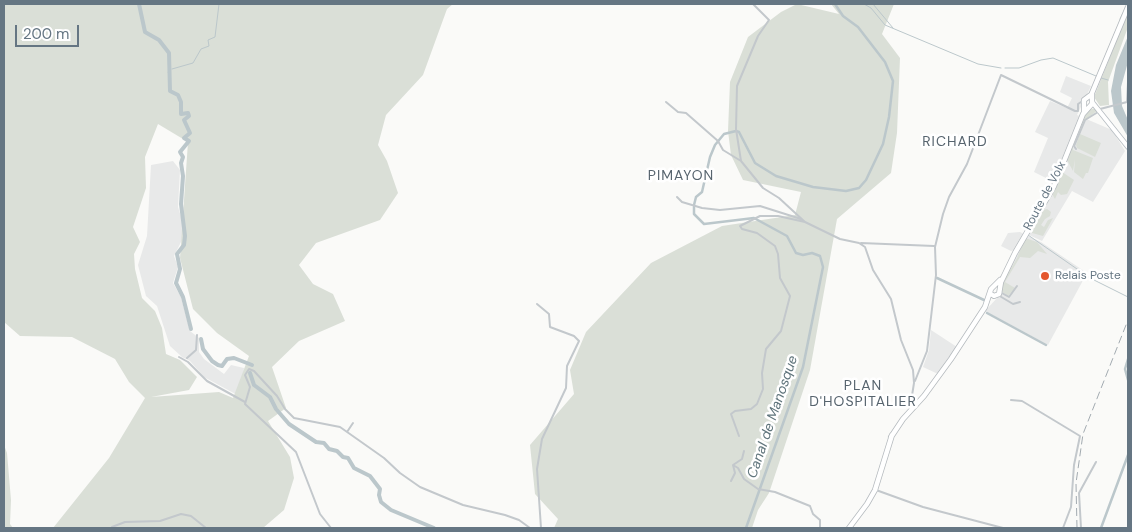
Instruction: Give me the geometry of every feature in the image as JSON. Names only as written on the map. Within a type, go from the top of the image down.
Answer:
[{"type":"main road","points":[[1128,7],[1087,103],[1099,109],[1128,147]]},
{"type":"main road","name":"Route de Volx","points":[[891,437],[902,419],[928,390],[996,293],[1054,186],[1087,103]]},
{"type":"main road","name":"Route de Volx","points":[[993,287],[1004,276]]},
{"type":"main road","points":[[993,287],[990,290],[996,293]]},
{"type":"main road","points":[[993,287],[996,293]]},
{"type":"main road","name":"Route de Volx","points":[[848,528],[868,504],[875,490],[891,437],[897,424],[928,390]]},
{"type":"street","points":[[741,161],[736,131],[737,86],[758,36],[770,20],[753,4]]},
{"type":"street","points":[[902,419],[910,408],[914,383],[927,351],[936,275],[935,246],[949,197],[965,169],[1001,75],[1075,111],[1078,111],[1078,104],[1087,103]]},
{"type":"street","points":[[1076,149],[1074,146],[1086,119],[1099,109],[1128,101],[1126,91],[1128,82]]},
{"type":"street","points":[[667,103],[678,112],[686,112],[718,141],[724,150],[741,161],[761,186],[779,198],[805,222]]},
{"type":"street","points":[[677,197],[695,206],[720,210],[763,207],[805,222],[840,239],[859,243],[935,246]]},
{"type":"street","points":[[739,436],[731,414],[735,411],[751,410],[758,404],[763,389],[762,374],[766,350],[781,331],[790,296],[780,278],[778,254],[775,246],[755,232],[740,228],[754,217],[778,216],[805,222]]},
{"type":"street","points":[[859,243],[865,247],[873,270],[891,298],[901,340],[913,370],[914,383]]},
{"type":"street","points":[[996,293],[1009,297],[1017,286]]},
{"type":"street","points":[[996,293],[1013,304],[1020,302]]},
{"type":"street","points":[[537,304],[549,314],[550,327],[574,336],[579,341],[567,366],[566,388],[542,439],[537,469],[541,528]]},
{"type":"street","points":[[187,358],[196,350],[197,335]]},
{"type":"street","points":[[179,357],[190,363],[196,372],[213,385],[245,402],[296,452],[320,514],[330,528]]},
{"type":"street","points":[[245,402],[250,388],[245,376],[249,369],[254,371],[277,396],[285,409],[294,418],[340,427],[420,487],[463,505],[506,514],[530,528]]},
{"type":"street","points":[[1010,400],[1022,401],[1080,436],[1074,465],[1072,507],[1063,528]]},
{"type":"street","points":[[347,432],[353,424]]},
{"type":"street","points":[[733,465],[741,460],[744,451]]},
{"type":"street","points":[[1081,528],[1079,493],[1096,462]]},
{"type":"street","points":[[732,482],[735,473],[733,465]]},
{"type":"street","points":[[733,465],[738,468],[744,478],[759,489],[775,492],[808,505],[813,514],[820,520],[820,528]]},
{"type":"street","points":[[875,490],[923,507],[1003,528]]},
{"type":"street","points":[[112,527],[125,522],[160,521],[181,514],[191,516],[206,528]]},
{"type":"shaded area","points":[[4,4],[453,4],[447,9],[423,75],[386,115],[378,145],[387,161],[398,193],[380,220],[316,243],[299,265],[313,284],[333,294],[345,321],[299,341],[272,367],[286,408],[268,421],[290,457],[294,478],[284,510],[263,528],[53,528],[109,458],[145,398],[129,382],[115,359],[72,337],[20,336],[4,322]],"holes":[[[158,124],[188,142],[180,258],[193,309],[217,333],[249,356],[233,398],[219,392],[151,397],[189,390],[197,377],[180,360],[166,354],[162,328],[155,311],[142,298],[135,269],[134,254],[140,242],[133,227],[146,188],[145,157]]]},
{"type":"shaded area","points":[[797,4],[839,14],[831,4],[894,4],[882,34],[900,58],[897,133],[891,173],[837,219],[810,370],[769,493],[758,510],[752,528],[554,528],[558,519],[535,494],[530,445],[574,394],[570,370],[586,332],[651,263],[722,226],[795,215],[801,192],[743,180],[731,155],[728,131],[730,82],[748,37],[781,12]]},
{"type":"shaded area","points":[[1128,12],[1128,27],[1108,82],[1109,105],[1100,106],[1094,97]]},
{"type":"shaded area","points":[[1128,36],[1128,62],[1121,87],[1122,106],[1128,120],[1128,137],[1114,113],[1111,91],[1116,65]]},
{"type":"shaded area","points":[[1066,76],[1091,86],[1077,115],[1112,130],[1125,151],[1093,202],[1072,191],[1042,241],[1027,234],[1054,186],[1046,178],[1034,172],[1048,138],[1035,132],[1050,101],[1067,108],[1072,98],[1060,92]]},
{"type":"shaded area","points":[[1095,108],[1097,111],[1085,120],[1073,147],[1073,150],[1093,158],[1088,173],[1086,173],[1083,179],[1074,172],[1075,159],[1073,171],[1067,160],[1083,119],[1089,110]]},
{"type":"shaded area","points":[[1080,134],[1101,143],[1095,157],[1077,148],[1076,145]]},
{"type":"shaded area","points":[[173,161],[180,170],[178,207],[183,223],[182,240],[174,256],[178,267],[173,283],[181,297],[190,331],[199,338],[199,352],[204,359],[224,374],[231,365],[244,368],[241,397],[204,377],[190,361],[182,357],[170,346],[157,306],[146,296],[138,265],[147,236],[151,165]]},
{"type":"shaded area","points":[[1062,172],[1074,180],[1067,194],[1061,195],[1058,192],[1055,199],[1052,194]]},
{"type":"shaded area","points":[[1047,209],[1051,212],[1050,216],[1041,225],[1044,227],[1048,220],[1053,218],[1043,236],[1032,233],[1032,227],[1043,210]]},
{"type":"shaded area","points":[[1020,232],[1024,234],[1015,250],[1011,251],[1001,246],[1008,233]]},
{"type":"shaded area","points":[[1026,235],[1041,242],[1087,273],[1048,345],[985,311],[998,297],[1003,279]]},
{"type":"shaded area","points":[[1025,238],[1037,242],[1047,254],[1038,251],[1030,258],[1020,257],[1005,282],[1015,288],[1008,296],[1002,292],[1001,286],[1017,258]]},
{"type":"shaded area","points":[[931,330],[957,347],[938,374],[923,367],[929,350]]},
{"type":"shaded area","points":[[4,445],[7,453],[11,500],[10,524],[13,528],[4,528]]},
{"type":"waterway","points":[[139,4],[145,32],[159,40],[169,53],[170,91],[178,95],[181,102],[181,114],[188,113],[189,116],[184,120],[190,133],[184,138],[189,141],[180,152],[183,157],[181,163],[183,176],[181,204],[185,236],[184,245],[177,254],[180,269],[176,283],[183,297],[191,329]]},
{"type":"waterway","points":[[172,69],[193,63],[201,49],[209,46],[208,40],[215,37],[219,4]]},
{"type":"waterway","name":"Canal de Manosque","points":[[694,205],[696,197],[702,192],[710,157],[715,145],[724,134],[736,131],[739,132],[755,163],[776,176],[813,187],[846,191],[859,188],[866,180],[883,144],[889,117],[893,81],[885,62],[858,27],[843,16],[835,4]]},
{"type":"waterway","points":[[864,4],[871,8],[885,25],[978,64],[1001,68]]},
{"type":"waterway","points":[[873,4],[893,28]]},
{"type":"waterway","points":[[1120,19],[1123,13]]},
{"type":"waterway","points":[[1005,68],[1019,68],[1053,58],[1096,76]]},
{"type":"waterway","points":[[1101,78],[1108,80]]},
{"type":"waterway","name":"Canal de Manosque","points":[[694,207],[694,214],[704,224],[754,218],[787,236],[796,253],[803,255],[812,253],[820,256],[823,267],[803,367],[746,528]]},
{"type":"waterway","points":[[1028,235],[1090,278],[1128,297]]},
{"type":"waterway","points":[[937,278],[984,300]]},
{"type":"waterway","points":[[987,313],[1046,345]]},
{"type":"waterway","points":[[201,339],[203,349],[212,361],[218,365],[222,366],[227,359],[234,358],[252,365]]},
{"type":"waterway","points":[[1128,359],[1125,369],[1128,380]]},
{"type":"waterway","points":[[250,373],[254,385],[270,397],[276,409],[289,424],[316,442],[324,443],[329,449],[337,451],[343,457],[348,458],[354,468],[370,476],[380,489],[381,502],[391,510],[434,528]]},
{"type":"waterway","points":[[1101,528],[1128,455]]},
{"type":"railway","points":[[1077,528],[1076,483],[1083,434],[1128,320]]},
{"type":"place","name":"Relais Poste","points":[[1045,276]]},
{"type":"district","name":"RICHARD","points":[[955,142]]},
{"type":"district","name":"PIMAYON","points":[[681,176]]},
{"type":"district","name":"PLAN D'HOSPITALIER","points":[[863,394]]}]
